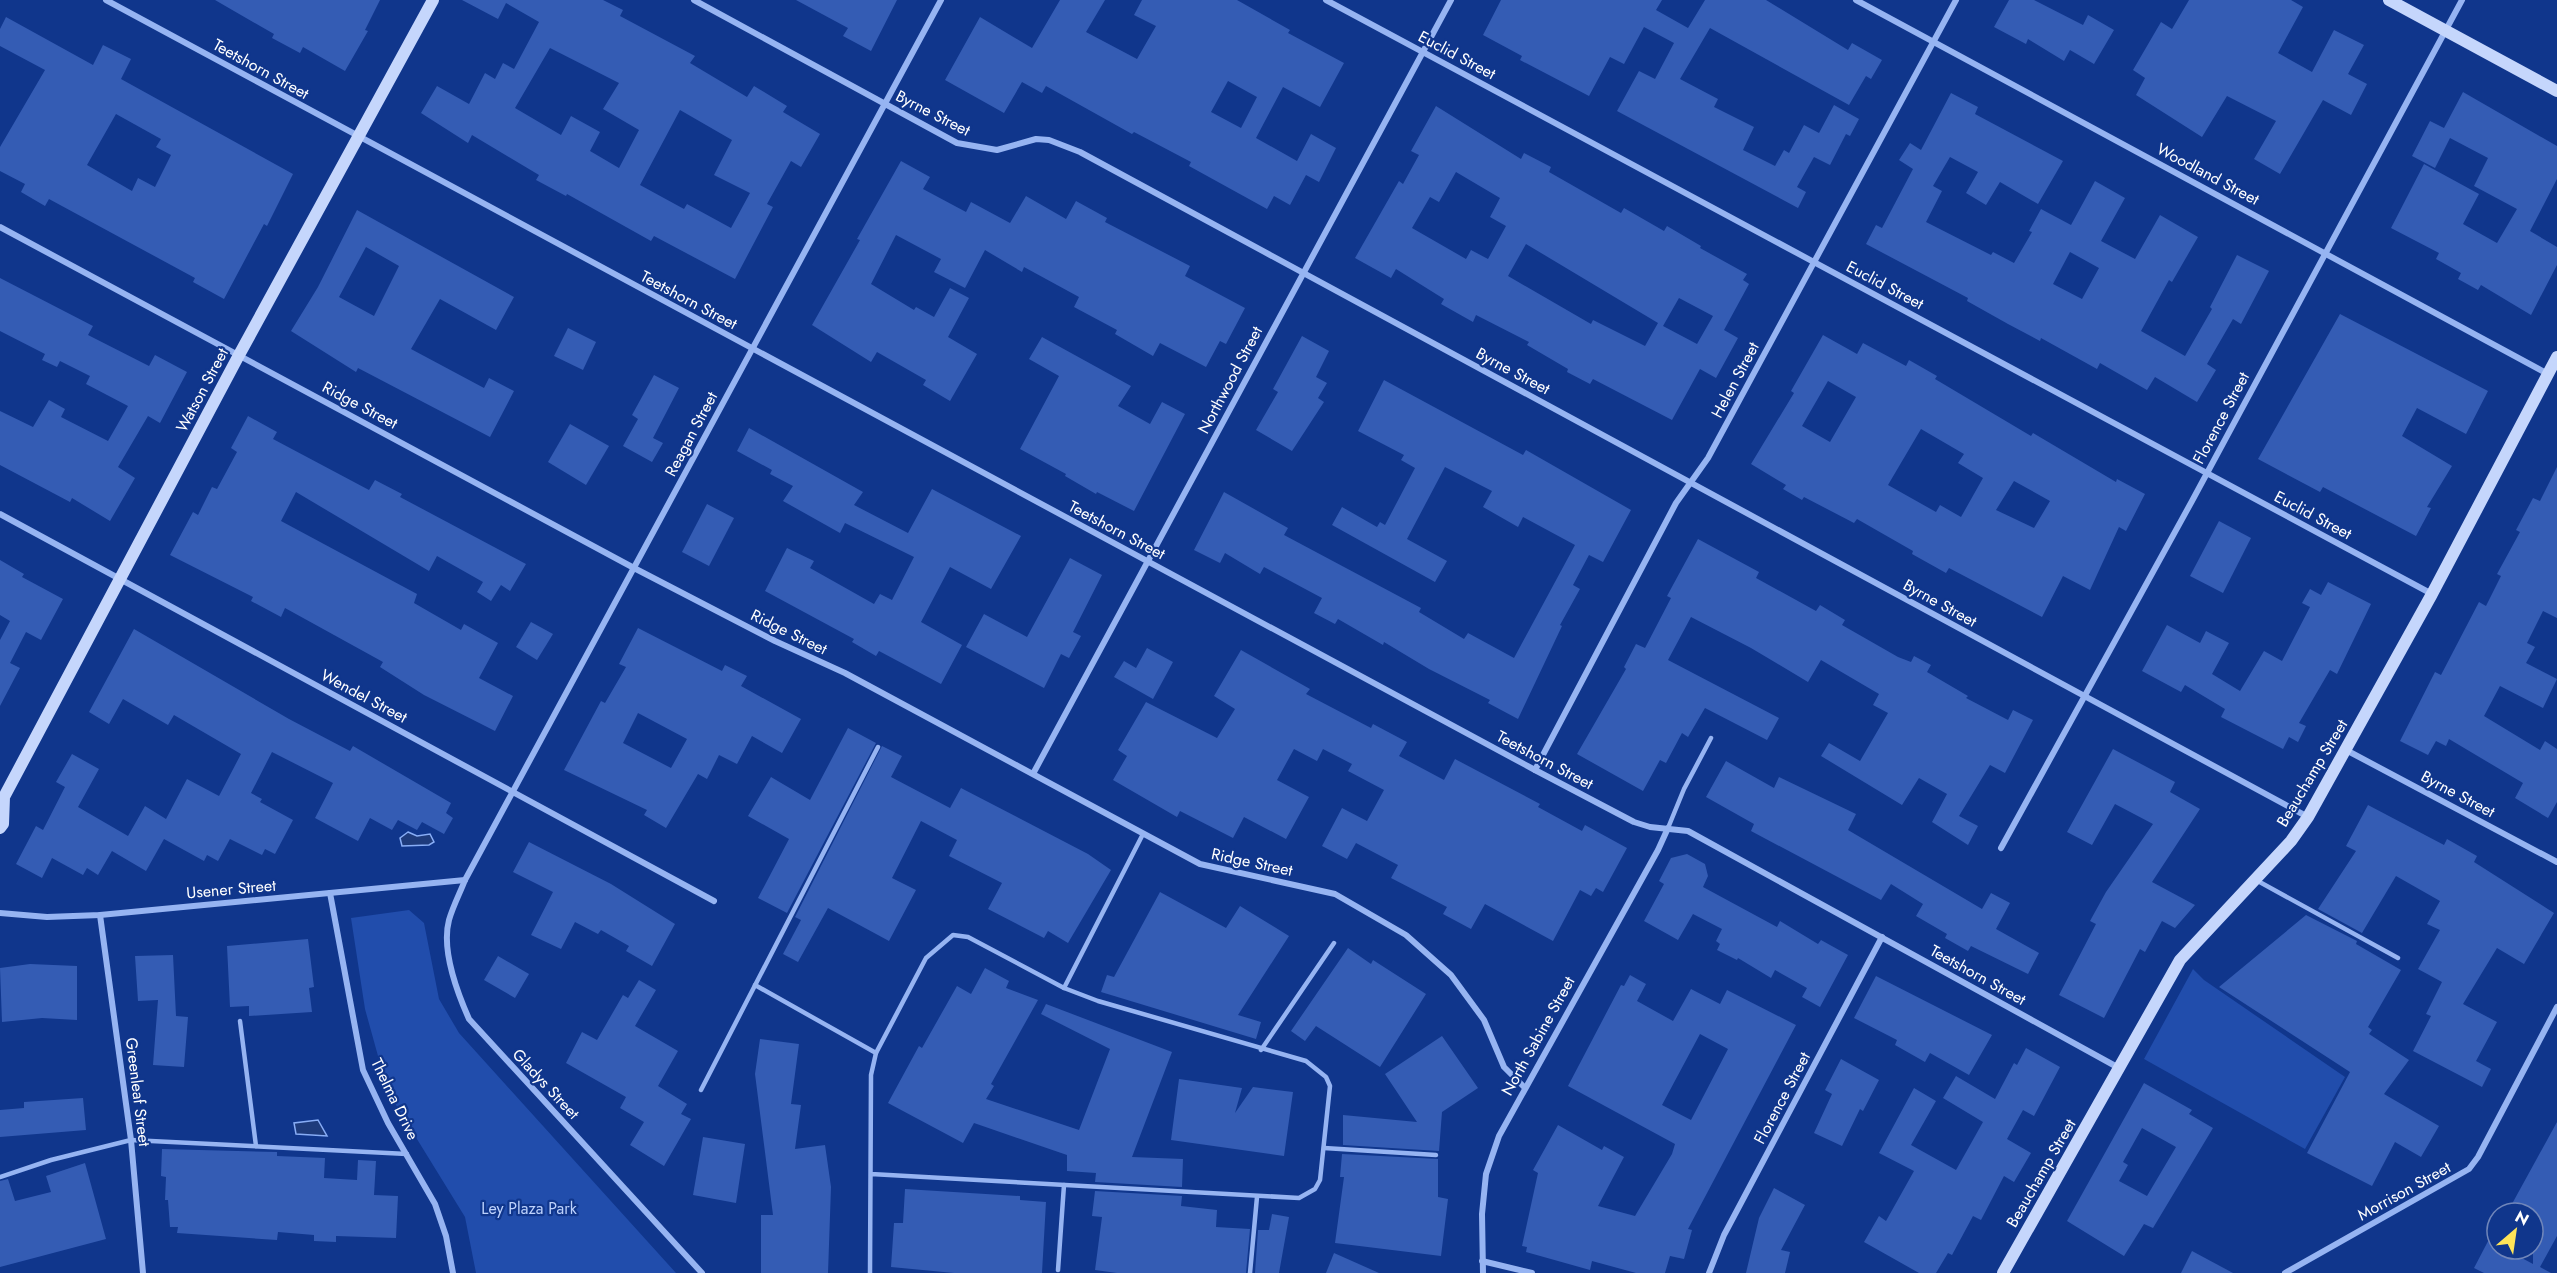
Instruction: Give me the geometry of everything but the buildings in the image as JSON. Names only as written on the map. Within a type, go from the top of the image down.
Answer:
[{"type":"street","name":"Teetshorn Street","points":[[106,0],[1535,770],[1634,822],[1650,828],[1688,831],[2119,1068]]},
{"type":"street","name":"Watson Street","points":[[0,828],[3,824],[1,797],[433,0]]},
{"type":"street","name":"Byrne Street","points":[[694,0],[957,143],[997,150],[1036,139],[1061,143],[2308,817]]},
{"type":"street","name":"Reagan Street","points":[[465,880],[941,0]]},
{"type":"street","name":"Euclid Street","points":[[1326,0],[2432,594]]},
{"type":"street","name":"Northwood Street","points":[[1034,772],[1451,0]]},
{"type":"street","name":"Woodland Street","points":[[1856,0],[2548,374]]},
{"type":"street","name":"Helen Street","points":[[1535,770],[1676,503],[1708,458],[1956,0]]},
{"type":"street","points":[[2389,0],[2557,91]]},
{"type":"street","name":"Florence Street","points":[[2001,848],[2207,474],[2462,0]]},
{"type":"street","name":"Ridge Street","points":[[0,227],[634,568],[775,641],[845,673],[1034,772],[1200,864],[1335,894],[1406,935],[1451,975],[1484,1020],[1504,1067],[1524,1087]]},
{"type":"street","name":"Beauchamp Street","points":[[2004,1273],[2180,960],[2291,841],[2308,817],[2432,594],[2557,357]]},
{"type":"street","name":"Wendel Street","points":[[0,514],[714,901]]},
{"type":"street","name":"Byrne Street","points":[[2346,750],[2557,862]]},
{"type":"street","name":"North Sabine Street","points":[[1483,1273],[1486,1174],[1499,1136],[1524,1087],[1658,850],[1668,828]]},
{"type":"street","name":"Usener Street","points":[[0,913],[47,917],[100,915],[465,880]]},
{"type":"street","name":"Gladys Street","points":[[465,880],[448,921],[449,957],[455,988],[469,1019],[702,1273]]},
{"type":"street","name":"Thelma Drive","points":[[330,893],[363,1070],[388,1123],[435,1204],[446,1236],[453,1273]]},
{"type":"street","name":"Greenleaf Street","points":[[100,915],[131,1140],[143,1273]]},
{"type":"street","name":"Florence Street","points":[[1709,1273],[1725,1235],[1882,938]]},
{"type":"street","name":"Morrison Street","points":[[2285,1273],[2469,1168],[2478,1157],[2557,1007]]},
{"type":"street","points":[[1482,1261],[1532,1273]]},
{"type":"lane","points":[[1668,828],[1684,789],[1711,738]]},
{"type":"lane","points":[[701,1090],[878,747]]},
{"type":"lane","points":[[1064,988],[1143,834]]},
{"type":"lane","points":[[2254,879],[2398,958]]},
{"type":"lane","points":[[870,1273],[871,1075],[876,1053],[926,958],[953,935],[968,937],[1064,988],[1098,1001],[1261,1050],[1306,1061],[1326,1077],[1329,1086],[1320,1180],[1315,1189],[1299,1198],[871,1174]]},
{"type":"lane","points":[[1261,1050],[1334,943]]},
{"type":"lane","points":[[755,986],[876,1053]]},
{"type":"lane","points":[[240,1021],[256,1146]]},
{"type":"lane","points":[[0,1177],[51,1160],[131,1140],[407,1154]]},
{"type":"lane","points":[[1324,1148],[1436,1155]]},
{"type":"lane","points":[[1058,1270],[1064,1185]]},
{"type":"lane","points":[[1250,1273],[1257,1197]]},
{"type":"green space","name":"Ley Plaza Park","points":[[409,910],[424,923],[439,999],[459,1033],[676,1273],[476,1273],[465,1217],[388,1092],[365,1009],[351,918]]},
{"type":"green space","points":[[2193,969],[2204,980],[2345,1077],[2305,1149],[2144,1059]]},
{"type":"shaded area","points":[[408,832],[417,836],[430,834],[434,842],[429,845],[402,846],[400,838]]},
{"type":"shaded area","points":[[318,1120],[327,1136],[296,1134],[294,1123]]}]
